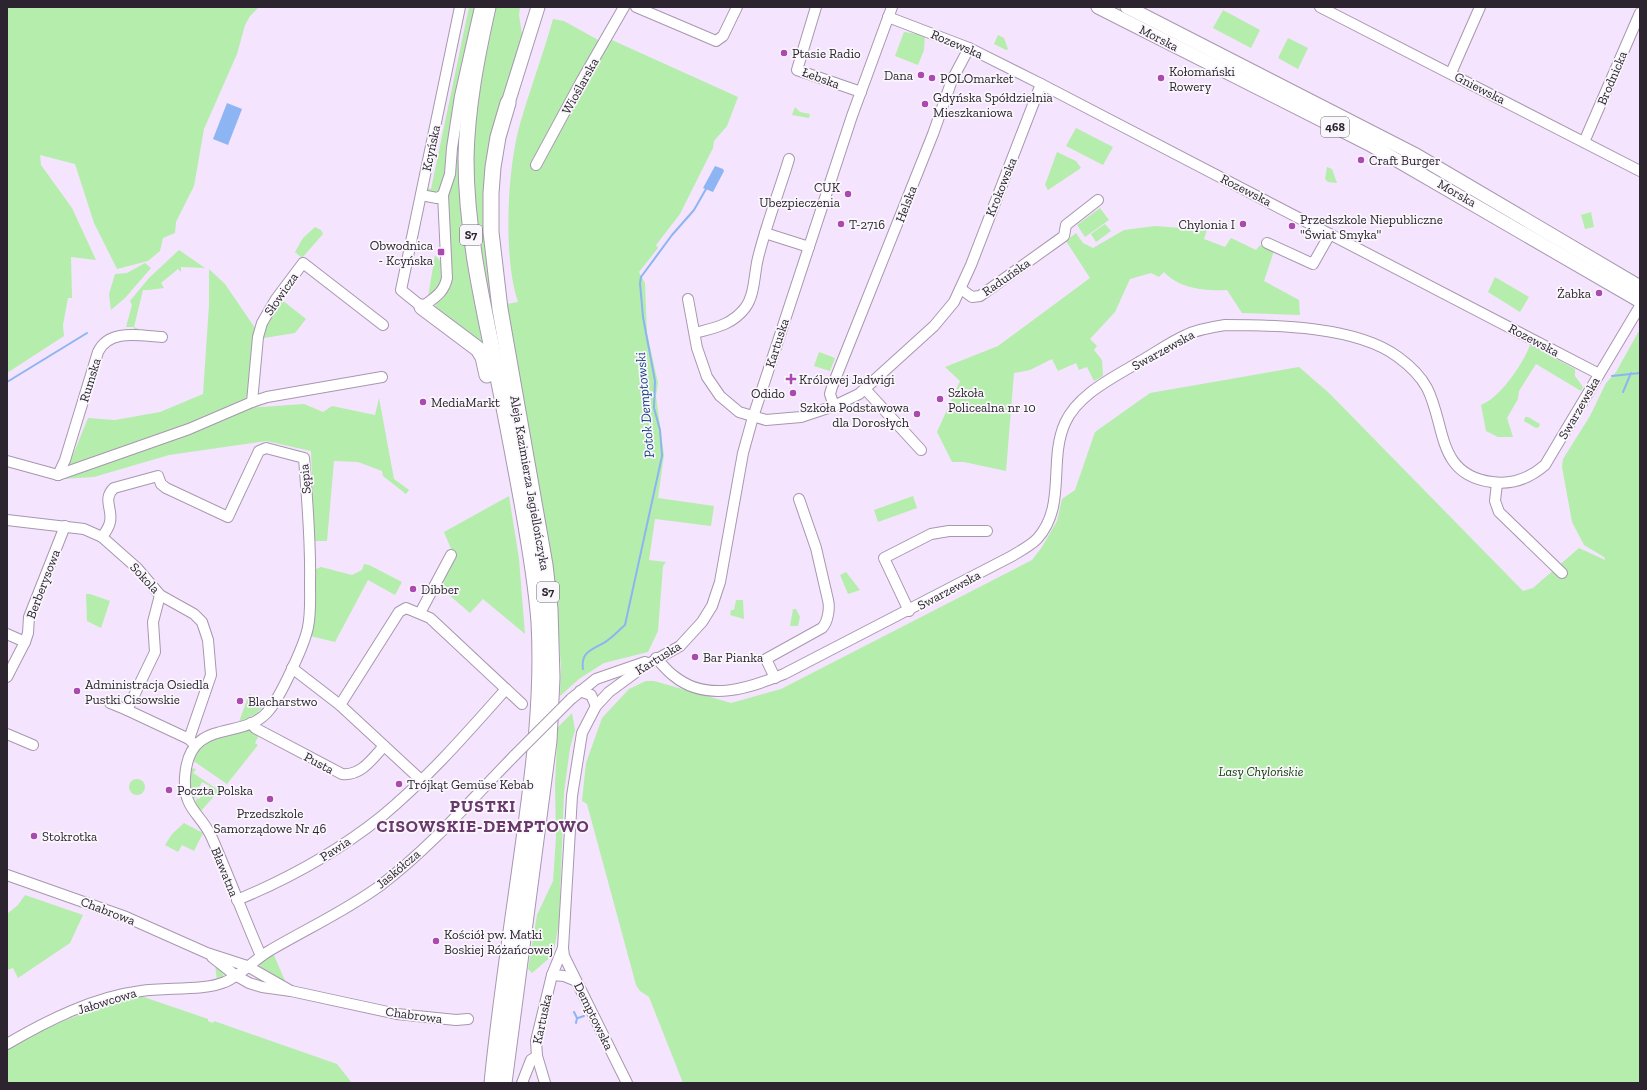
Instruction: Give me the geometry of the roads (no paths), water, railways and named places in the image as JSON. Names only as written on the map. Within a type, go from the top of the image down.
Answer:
[{"type":"highway","name":"Aleja Kazimierza Jagiellończyka","points":[[488,7],[474,75],[469,114],[466,160],[468,205],[476,271],[514,461],[537,600],[540,647],[540,705],[533,778],[492,1083]]},
{"type":"highway","name":"Aleja Kazimierza Jagiellończyka","points":[[504,1083],[548,748],[552,678],[550,609],[545,572],[500,309],[492,240],[492,180],[498,137],[508,103]]},
{"type":"highway","points":[[422,307],[478,349],[483,357],[499,425],[514,461]]},
{"type":"main road","name":"Aleja Kazimierza Jagiellończyka","points":[[508,103],[538,7]]},
{"type":"main road","name":"Morska","points":[[1098,7],[1369,144],[1640,301]]},
{"type":"main road","name":"Morska","points":[[1127,7],[1422,158],[1640,287]]},
{"type":"street","name":"Kcyńska","points":[[422,307],[401,290],[460,7]]},
{"type":"street","points":[[422,307],[440,294],[446,286],[447,278],[443,195],[450,174],[452,148],[460,96],[480,7]]},
{"type":"street","points":[[636,7],[716,41],[723,36],[737,7]]},
{"type":"street","name":"Łebska","points":[[816,7],[797,70],[861,92]]},
{"type":"street","name":"Kartuska","points":[[522,1083],[531,1060],[537,1056],[536,1040],[552,975],[563,948],[574,773],[582,733],[596,706],[617,685],[656,658],[674,650],[686,641],[702,622],[716,598],[743,453],[753,417],[808,247],[892,7]]},
{"type":"street","name":"Gniewska","points":[[1320,7],[1640,171]]},
{"type":"street","points":[[1451,73],[1480,7]]},
{"type":"street","name":"Wioślarska","points":[[536,165],[622,8]]},
{"type":"street","name":"Brodnicka","points":[[1584,142],[1640,13]]},
{"type":"street","name":"Rozewska","points":[[888,17],[968,48],[1042,84],[1599,374]]},
{"type":"street","name":"Helska","points":[[834,406],[830,394],[832,388],[933,134],[952,80],[968,48]]},
{"type":"street","name":"Krokowska","points":[[961,289],[1042,84]]},
{"type":"street","points":[[695,333],[722,326],[730,322],[748,304],[765,233],[789,160]]},
{"type":"street","points":[[421,195],[437,198],[443,195]]},
{"type":"street","name":"Raduńska","points":[[688,299],[701,361],[712,385],[720,396],[736,410],[753,417],[766,420],[801,418],[834,406],[865,389],[934,326],[946,312],[961,289],[972,298],[980,296],[1064,236],[1066,225],[1098,200]]},
{"type":"street","points":[[765,233],[808,247]]},
{"type":"street","points":[[1267,243],[1313,264],[1330,234]]},
{"type":"street","name":"Słowicza","points":[[252,402],[258,337],[262,323],[276,299],[303,263],[383,325]]},
{"type":"street","name":"Swarzewska","points":[[656,658],[678,679],[687,684],[706,690],[741,690],[775,678],[909,611],[1012,556],[1036,540],[1044,530],[1054,508],[1060,438],[1065,424],[1076,406],[1097,388],[1171,342],[1187,334],[1209,327],[1237,325],[1321,330],[1364,340],[1383,348],[1406,363],[1423,382],[1432,402],[1445,447],[1456,465],[1472,477],[1497,483],[1522,479],[1535,473],[1544,465],[1640,306]]},
{"type":"street","name":"Rumska","points":[[58,475],[65,460],[97,357],[103,344],[110,338],[118,336],[162,336]]},
{"type":"street","points":[[7,461],[58,475],[189,429],[267,397],[382,377]]},
{"type":"street","points":[[865,389],[921,450]]},
{"type":"street","name":"Sępia","points":[[102,537],[110,522],[107,500],[110,491],[114,488],[158,476],[161,484],[166,488],[228,517],[259,451],[266,448],[304,458],[310,563],[309,620],[306,635],[292,668],[269,711],[250,723],[216,732],[192,742]]},
{"type":"street","points":[[1497,483],[1495,501],[1499,512],[1562,573]]},
{"type":"street","points":[[775,678],[766,659],[822,628],[825,625],[828,609],[828,600],[818,554],[798,499]]},
{"type":"street","name":"Sokola","points":[[7,520],[90,530],[102,537],[137,568],[160,595],[198,617],[208,640],[211,675],[192,742]]},
{"type":"street","name":"Berberysowa","points":[[7,677],[25,642],[28,633],[29,617],[65,526]]},
{"type":"street","name":"Swarzewska","points":[[909,611],[884,558],[930,534],[949,531],[987,531]]},
{"type":"street","points":[[420,613],[451,555]]},
{"type":"street","points":[[127,710],[155,652],[153,622],[160,595]]},
{"type":"street","points":[[340,705],[401,609],[411,609],[420,613],[444,630],[522,704]]},
{"type":"street","points":[[7,634],[25,642]]},
{"type":"street","name":"Jaskółcza","points":[[235,975],[261,956],[363,898],[399,870],[580,691],[606,675],[656,658]]},
{"type":"street","points":[[292,668],[340,705],[421,780]]},
{"type":"street","name":"Pawia","points":[[237,900],[277,884],[336,849],[381,816],[421,780],[506,689]]},
{"type":"street","points":[[580,691],[591,695],[596,706]]},
{"type":"street","points":[[110,703],[192,742]]},
{"type":"street","name":"Pusta","points":[[250,723],[255,728],[342,774],[357,773],[361,771],[384,746]]},
{"type":"street","points":[[7,734],[33,745]]},
{"type":"street","name":"Bławatna","points":[[192,742],[186,768],[186,798],[190,808],[210,835],[261,956]]},
{"type":"street","name":"Chabrowa","points":[[7,875],[112,911],[207,953],[247,966],[291,991]]},
{"type":"street","name":"Demptowska","points":[[563,948],[564,956],[627,1083]]},
{"type":"street","name":"Chabrowa","points":[[207,953],[235,975],[249,983],[397,1014],[444,1019],[468,1019]]},
{"type":"street","name":"Jałowcowa","points":[[7,1044],[64,1015],[107,998],[152,989],[217,985],[225,982],[235,975]]},
{"type":"street","points":[[552,975],[564,976],[576,981]]},
{"type":"street","points":[[537,1056],[545,1083]]},
{"type":"water","points":[[227,103],[242,109],[228,145],[213,139]]},
{"type":"water","points":[[715,166],[723,169],[724,171],[713,192],[703,188]]},
{"type":"waterway","name":"Potok Demptowski","points":[[583,669],[584,657],[587,653],[604,643],[625,625],[662,456],[660,430],[654,408],[655,381],[643,317],[640,283],[641,277],[672,235],[694,210],[706,189]]},
{"type":"waterway","points":[[7,382],[87,333]]},
{"type":"waterway","points":[[1623,392],[1631,373]]},
{"type":"waterway","points":[[1612,376],[1640,373]]},
{"type":"waterway","name":"Potok Demptowski","points":[[574,1012],[577,1018],[576,1023]]},
{"type":"waterway","points":[[578,1018],[584,1016]]},
{"type":"place","name":"Ptasie Radio","points":[[784,53]]},
{"type":"place","name":"Dana","points":[[921,75]]},
{"type":"place","name":"POLOmarket","points":[[932,78]]},
{"type":"place","name":"Kołomański Rowery","points":[[1161,78]]},
{"type":"place","name":"Gdyńska Spółdzielnia Mieszkaniowa","points":[[925,104]]},
{"type":"place","name":"Craft Burger","points":[[1361,160]]},
{"type":"place","name":"CUK Ubezpieczenia","points":[[848,194]]},
{"type":"place","name":"T-2716","points":[[841,224]]},
{"type":"place","name":"Chylonia I","points":[[1243,224]]},
{"type":"place","name":"Przedszkole Niepubliczne \"Świat Smyka\"","points":[[1292,226]]},
{"type":"place","name":"Obwodnica - Kcyńska","points":[[441,252]]},
{"type":"place","name":"Żabka","points":[[1599,293]]},
{"type":"place","name":"Królowej Jadwigi","points":[[791,379]]},
{"type":"place","name":"Odido","points":[[793,393]]},
{"type":"place","name":"Szkoła Policealna nr 10","points":[[940,399]]},
{"type":"place","name":"MediaMarkt","points":[[423,402]]},
{"type":"place","name":"Szkoła Podstawowa dla Dorosłych","points":[[917,414]]},
{"type":"place","name":"Dibber","points":[[413,589]]},
{"type":"place","name":"Bar Pianka","points":[[695,657]]},
{"type":"place","name":"Administracja Osiedla Pustki Cisowskie","points":[[77,691]]},
{"type":"place","name":"Blacharstwo","points":[[240,701]]},
{"type":"place","name":"Trójkąt Gemüse Kebab","points":[[399,784]]},
{"type":"place","name":"Poczta Polska","points":[[169,790]]},
{"type":"place","name":"Przedszkole Samorządowe Nr 46","points":[[270,799]]},
{"type":"place","name":"Stokrotka","points":[[34,836]]},
{"type":"place","name":"Kościół pw. Matki Boskiej Różańcowej","points":[[436,941]]},
{"type":"district","name":"PUSTKI CISOWSKIE-DEMPTOWO","points":[[483,816]]},
{"type":"park label","name":"Lasy Chylońskie","points":[[1261,771]]}]
